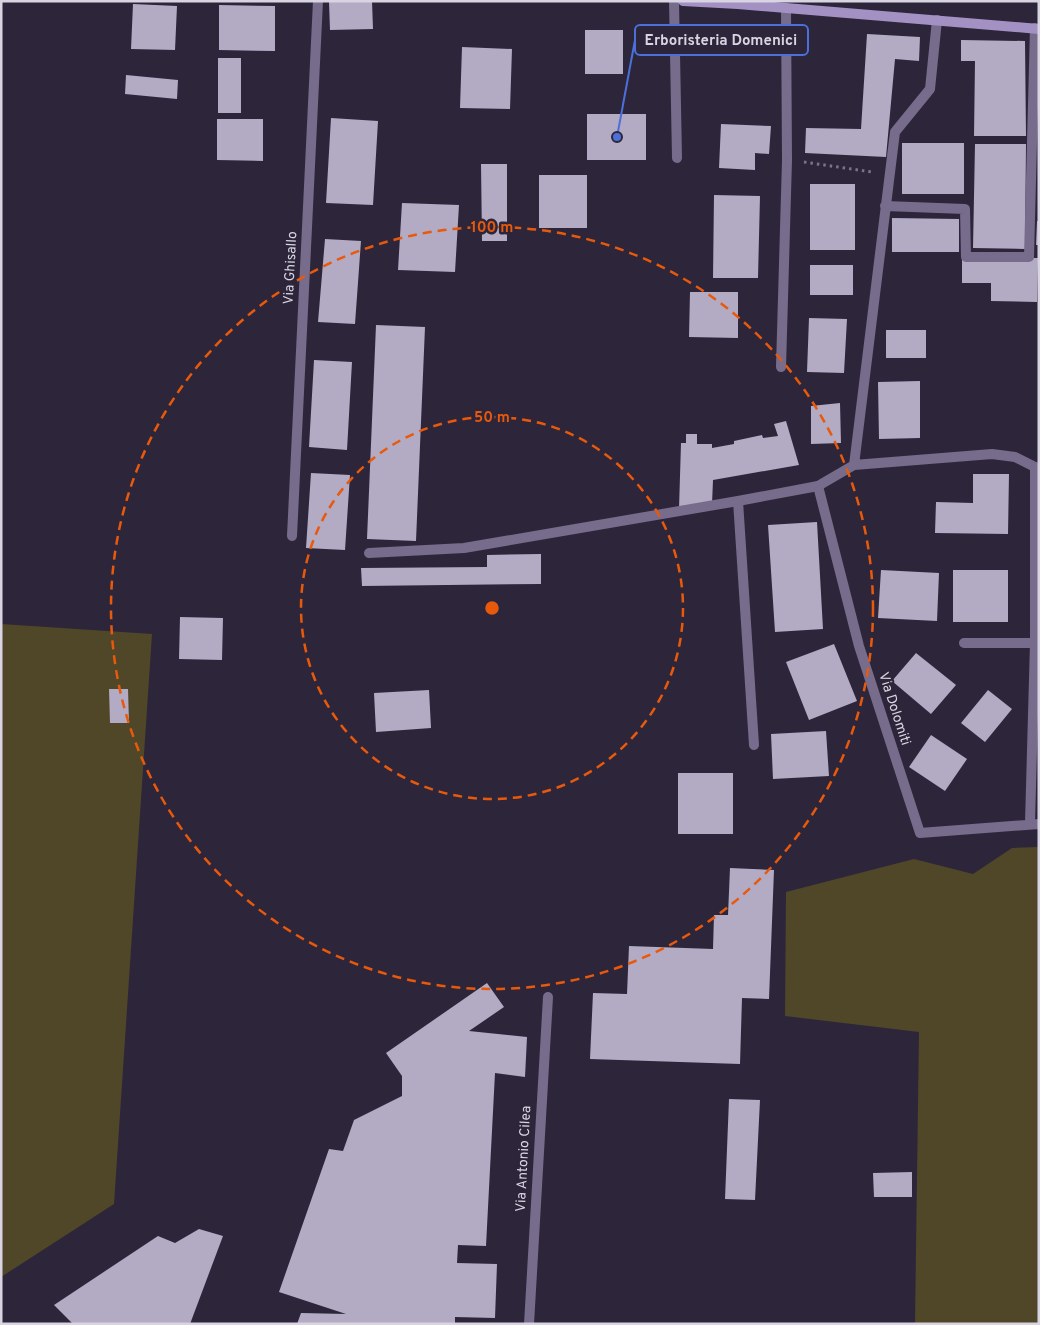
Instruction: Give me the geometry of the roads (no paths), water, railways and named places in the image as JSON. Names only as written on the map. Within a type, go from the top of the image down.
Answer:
[{"type":"main road","points":[[683,1],[737,3],[1037,28]]},
{"type":"street","name":"Via Ghisallo","points":[[292,536],[318,1]]},
{"type":"street","points":[[674,1],[676,158]]},
{"type":"street","points":[[781,367],[787,160],[786,8]]},
{"type":"street","points":[[369,553],[464,548],[738,501],[818,486],[854,465],[895,132],[930,89],[937,20]]},
{"type":"street","points":[[885,206],[965,209],[966,257],[1029,257],[1037,28]]},
{"type":"street","name":"Via Dolomiti","points":[[818,486],[859,646],[920,833],[1034,823],[1035,467],[1015,457],[992,454],[854,465]]},
{"type":"street","points":[[738,501],[754,745]]},
{"type":"street","points":[[964,643],[1035,643]]},
{"type":"street","name":"Via Antonio Cilea","points":[[528,1324],[548,997]]},
{"type":"place","name":"Erboristeria Domenici","points":[[617,137]]}]
